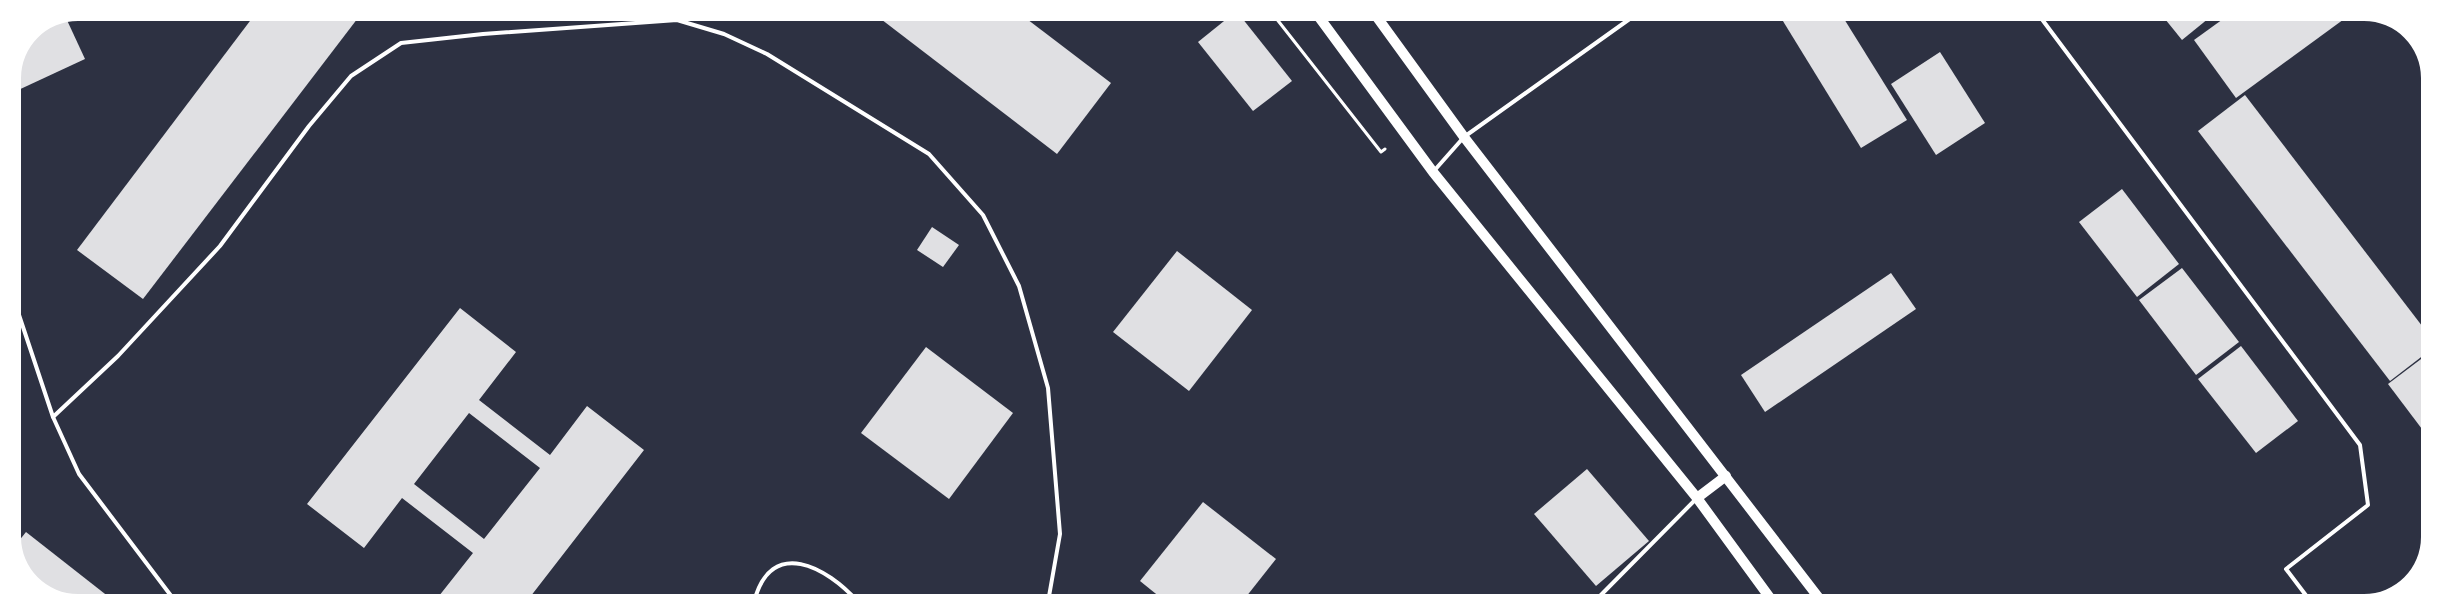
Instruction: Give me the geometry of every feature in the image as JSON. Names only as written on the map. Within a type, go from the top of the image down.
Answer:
[{"type":"main road","points":[[1322,21],[1433,172],[1697,498],[1767,594]]},
{"type":"main road","points":[[1380,21],[1464,136],[1816,594]]},
{"type":"main road","points":[[1697,498],[1726,476]]},
{"type":"lane","points":[[53,416],[118,356],[220,246],[309,126],[351,76],[401,42],[664,21]]},
{"type":"lane","points":[[680,21],[724,34],[767,54],[929,154],[983,215],[1019,286],[1048,388],[1060,534],[1049,594]]},
{"type":"lane","points":[[1433,172],[1464,136],[1627,21]]},
{"type":"lane","points":[[2043,21],[2360,446],[2368,505],[2286,569],[2305,594]]},
{"type":"lane","points":[[21,321],[53,416],[79,474],[170,594]]},
{"type":"lane","points":[[1602,594],[1697,498]]},
{"type":"lane","points":[[756,594],[758,587],[770,572],[784,563],[814,566],[851,594]]},
{"type":"path","points":[[1278,21],[1381,152],[1404,132]]},
{"type":"building","points":[[250,21],[356,21],[143,299],[77,250]]},
{"type":"building","points":[[883,21],[1030,21],[1111,83],[1057,154]]},
{"type":"building","points":[[1224,21],[1244,21],[1292,81],[1253,111],[1198,42]]},
{"type":"building","points":[[1783,21],[1845,21],[1907,120],[1861,148]]},
{"type":"building","points":[[2167,21],[2205,21],[2182,40]]},
{"type":"building","points":[[2220,21],[2341,21],[2236,98],[2194,40]]},
{"type":"building","points":[[68,22],[85,59],[21,89],[22,67],[31,47],[38,38],[57,26]]},
{"type":"building","points":[[1940,52],[1985,123],[1936,155],[1891,84]]},
{"type":"building","points":[[2245,95],[2421,325],[2421,357],[2390,381],[2198,131]]},
{"type":"building","points":[[2122,189],[2179,264],[2137,297],[2079,222]]},
{"type":"building","points":[[932,227],[959,245],[943,267],[917,250]]},
{"type":"building","points":[[1177,251],[1252,310],[1189,391],[1113,332]]},
{"type":"building","points":[[2182,268],[2239,342],[2196,375],[2139,300]]},
{"type":"building","points":[[1891,273],[1916,309],[1765,412],[1741,375]]},
{"type":"building","points":[[460,308],[516,352],[479,400],[550,455],[587,406],[644,450],[532,594],[441,594],[473,553],[402,498],[364,548],[307,504]],"holes":[[[469,413],[540,468],[484,539],[414,484]]]},
{"type":"building","points":[[2241,346],[2298,421],[2256,453],[2198,379]]},
{"type":"building","points":[[926,347],[1013,413],[949,499],[861,433]]},
{"type":"building","points":[[2421,359],[2421,428],[2388,384]]},
{"type":"building","points":[[1587,469],[1649,541],[1596,586],[1534,514]]},
{"type":"building","points":[[1203,502],[1276,559],[1248,594],[1156,594],[1140,581]]},
{"type":"building","points":[[26,532],[105,594],[67,593],[50,586],[35,574],[31,568],[22,548],[21,538]]}]
